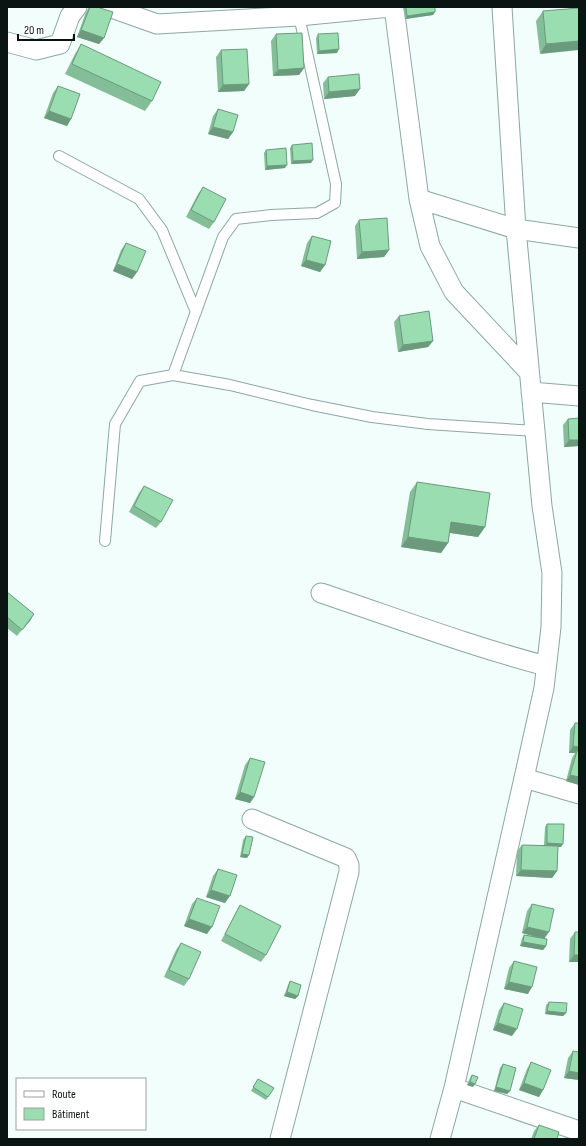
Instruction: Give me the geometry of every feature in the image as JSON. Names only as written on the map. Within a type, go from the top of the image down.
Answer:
[{"type":"street","points":[[7,42],[36,50],[60,44],[70,16],[77,7]]},
{"type":"street","points":[[109,7],[157,24],[170,15],[299,16],[390,7]]},
{"type":"street","points":[[394,7],[419,199],[430,246],[454,292],[529,372]]},
{"type":"street","points":[[440,1139],[454,1088],[544,688],[551,627],[552,573],[542,506],[516,229],[502,7]]},
{"type":"street","points":[[419,199],[516,229],[579,238]]},
{"type":"street","points":[[531,392],[579,396]]},
{"type":"street","points":[[321,593],[446,636],[546,666]]},
{"type":"street","points":[[524,778],[579,794]]},
{"type":"street","points":[[252,819],[346,858],[349,865],[349,872],[280,1139]]},
{"type":"street","points":[[454,1088],[579,1131],[576,1139]]},
{"type":"lane","points":[[173,375],[223,236],[236,219],[271,215],[317,213],[335,203],[336,184],[299,16]]},
{"type":"lane","points":[[59,156],[139,199],[162,230],[196,312]]},
{"type":"lane","points":[[105,541],[115,424],[140,381],[173,375],[230,385],[312,405],[372,417],[428,424],[535,431]]},
{"type":"building","points":[[90,7],[97,7],[113,12],[104,38],[81,30]]},
{"type":"building","points":[[406,7],[435,7],[435,12],[407,16]]},
{"type":"building","points":[[579,8],[579,41],[546,44],[543,11]]},
{"type":"building","points":[[302,33],[304,68],[278,70],[276,34]]},
{"type":"building","points":[[338,33],[339,49],[319,51],[318,34]]},
{"type":"building","points":[[81,44],[161,82],[152,101],[72,64]]},
{"type":"building","points":[[247,49],[249,84],[223,85],[221,50]]},
{"type":"building","points":[[359,74],[360,89],[329,92],[328,77]]},
{"type":"building","points":[[58,86],[80,94],[71,119],[49,111]]},
{"type":"building","points":[[218,109],[238,115],[233,132],[213,127]]},
{"type":"building","points":[[312,143],[313,160],[293,161],[292,145]]},
{"type":"building","points":[[286,148],[287,165],[267,166],[266,150]]},
{"type":"building","points":[[203,187],[226,199],[214,222],[191,210]]},
{"type":"building","points":[[387,218],[389,250],[362,252],[359,220]]},
{"type":"building","points":[[312,236],[331,241],[325,265],[306,260]]},
{"type":"building","points":[[126,243],[146,251],[137,272],[117,264]]},
{"type":"building","points":[[429,311],[433,341],[403,345],[399,316]]},
{"type":"building","points":[[579,418],[579,440],[569,440],[568,419]]},
{"type":"building","points":[[417,482],[490,493],[485,527],[451,522],[448,543],[408,537]]},
{"type":"building","points":[[144,486],[173,500],[161,522],[134,506]]},
{"type":"building","points":[[7,592],[34,614],[22,630],[7,617]]},
{"type":"building","points":[[575,723],[579,723],[579,747],[573,746]]},
{"type":"building","points":[[577,751],[579,751],[579,777],[570,775]]},
{"type":"building","points":[[250,758],[265,762],[254,797],[240,792]]},
{"type":"building","points":[[547,824],[564,824],[563,844],[547,843]]},
{"type":"building","points":[[246,836],[253,837],[249,855],[242,854]]},
{"type":"building","points":[[522,845],[558,846],[557,871],[521,870]]},
{"type":"building","points":[[218,869],[237,875],[230,896],[211,890]]},
{"type":"building","points":[[197,898],[220,906],[212,927],[189,919]]},
{"type":"building","points":[[532,904],[554,909],[549,932],[527,927]]},
{"type":"building","points":[[240,905],[281,926],[266,955],[225,934]]},
{"type":"building","points":[[575,932],[579,932],[579,955],[574,955]]},
{"type":"building","points":[[524,935],[547,939],[546,946],[523,942]]},
{"type":"building","points":[[181,943],[201,952],[189,979],[169,970]]},
{"type":"building","points":[[514,961],[537,967],[532,987],[509,982]]},
{"type":"building","points":[[290,981],[301,985],[298,996],[287,992]]},
{"type":"building","points":[[549,1002],[567,1003],[566,1013],[547,1011]]},
{"type":"building","points":[[504,1003],[523,1009],[517,1029],[498,1023]]},
{"type":"building","points":[[573,1051],[579,1052],[579,1073],[569,1071]]},
{"type":"building","points":[[531,1062],[551,1070],[543,1090],[524,1083]]},
{"type":"building","points":[[503,1064],[516,1068],[510,1091],[496,1087]]},
{"type":"building","points":[[472,1075],[478,1077],[475,1084],[470,1082]]},
{"type":"building","points":[[258,1079],[274,1088],[268,1097],[253,1087]]},
{"type":"building","points":[[539,1125],[559,1132],[557,1139],[534,1139]]}]
